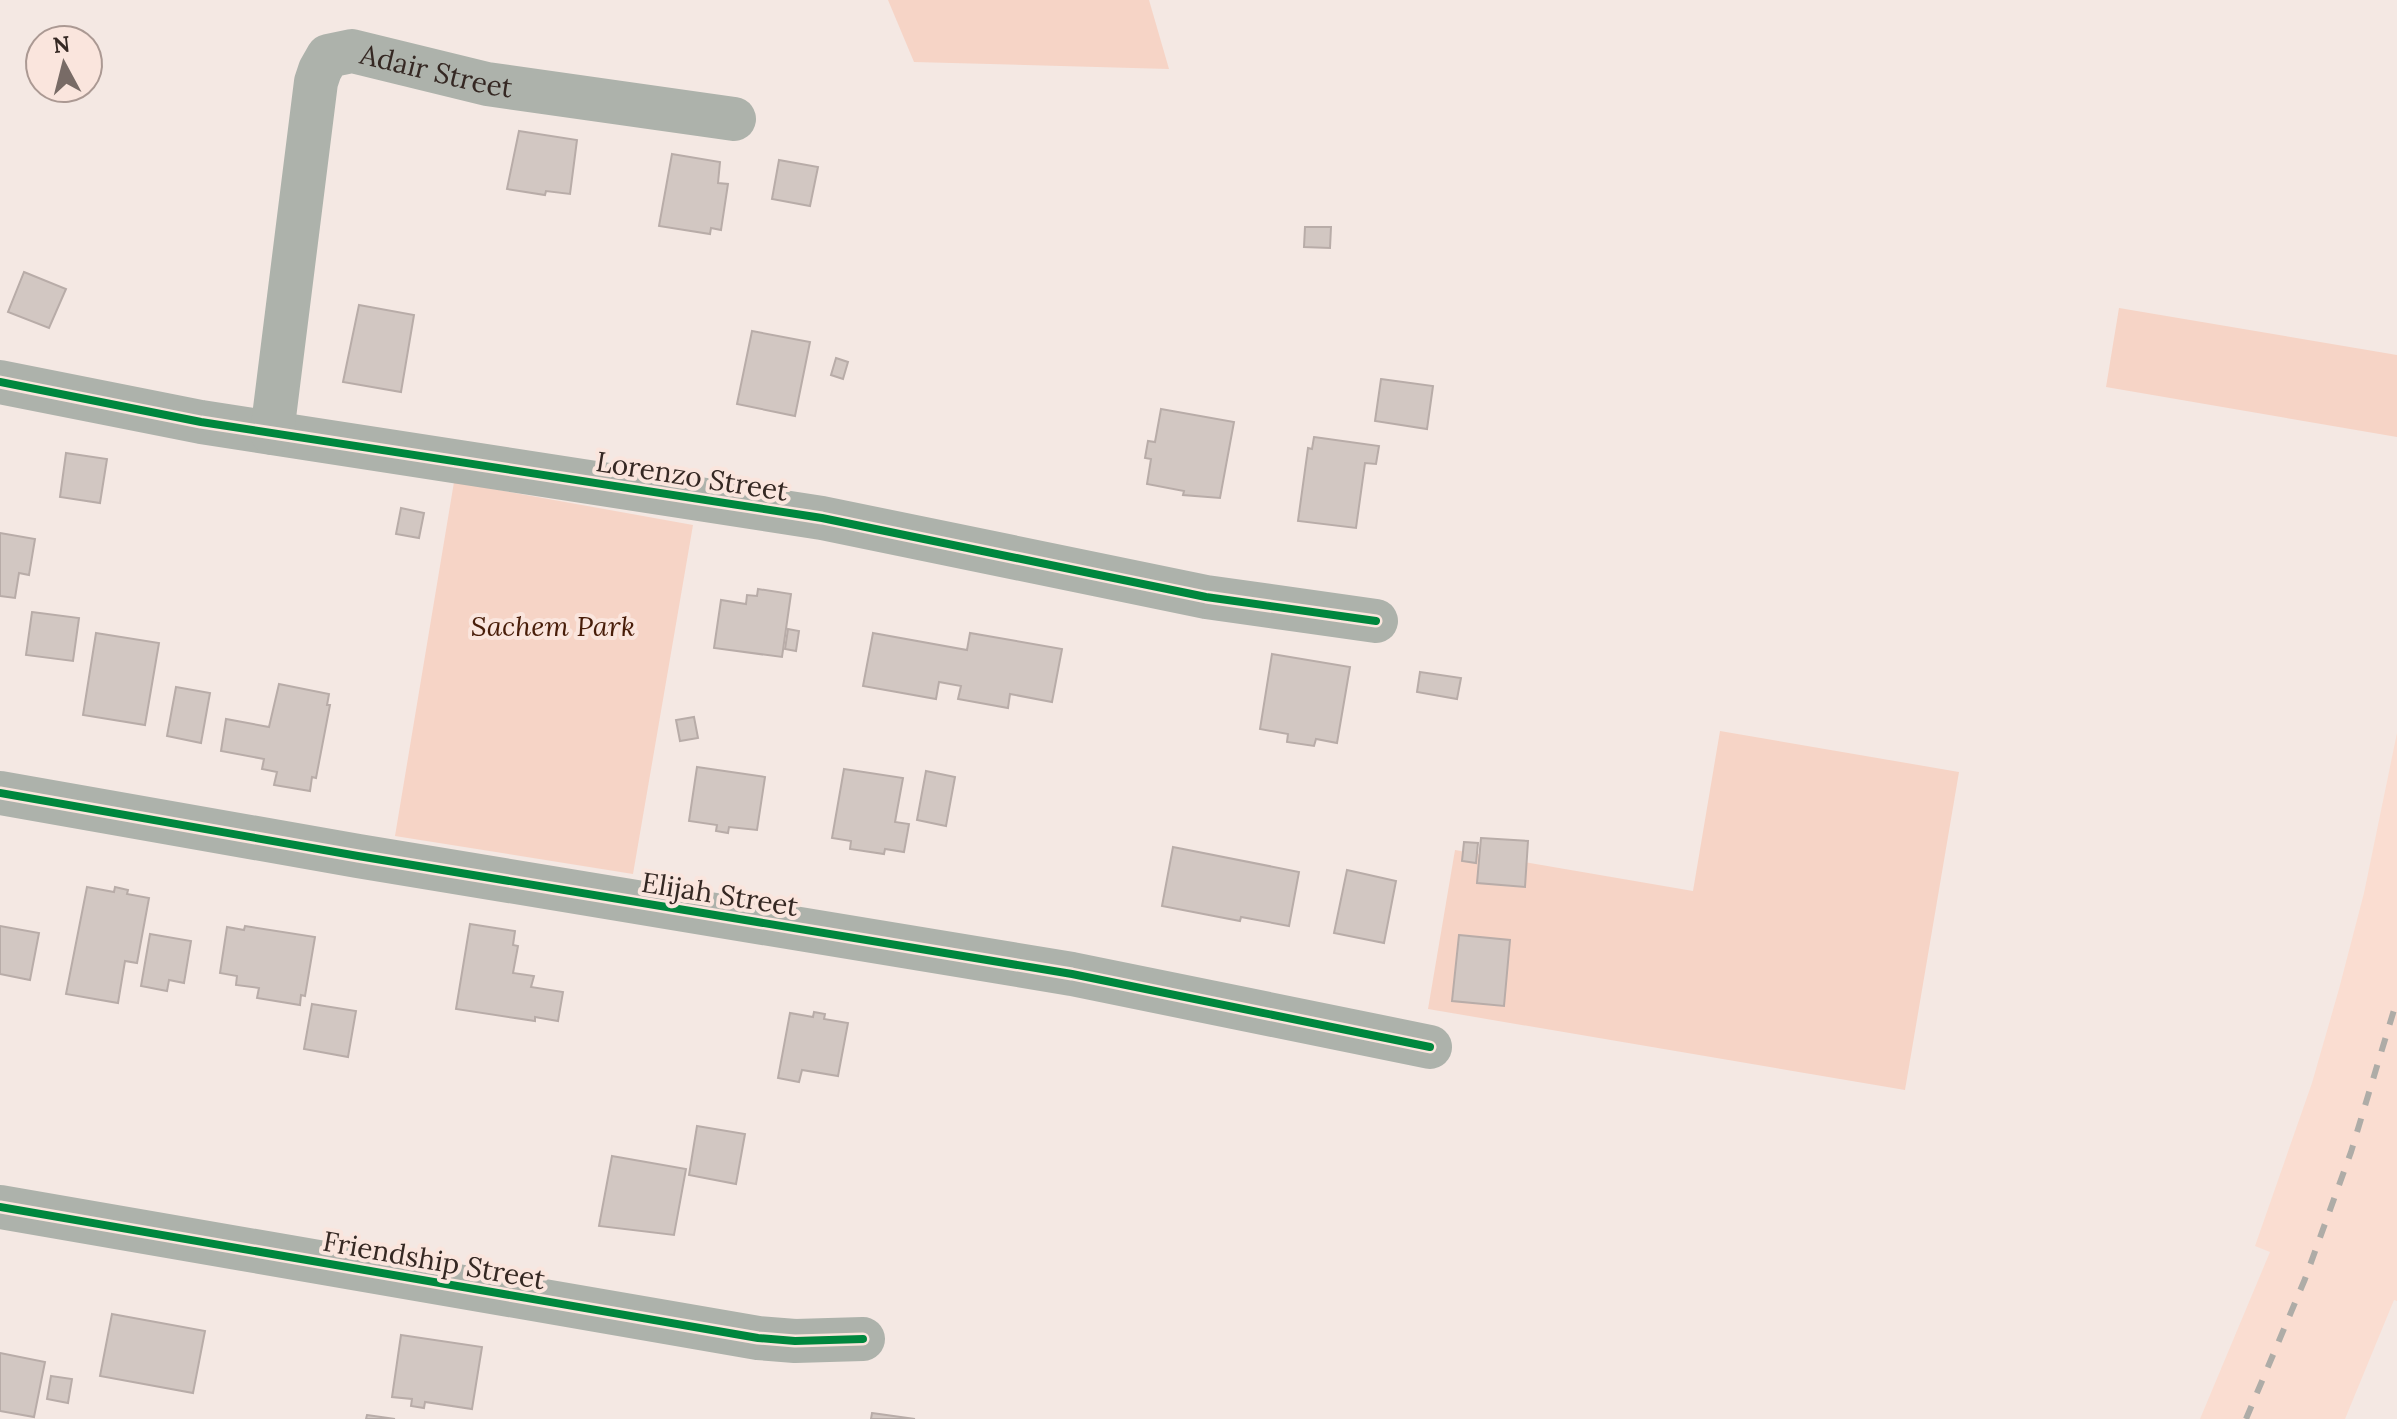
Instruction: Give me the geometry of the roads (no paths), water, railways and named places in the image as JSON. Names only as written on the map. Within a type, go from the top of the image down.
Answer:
[{"type":"street","name":"Adair Street","points":[[272,433],[316,82],[328,56],[352,51],[487,84],[734,119]]},
{"type":"street","name":"Lorenzo Street","points":[[0,382],[201,422],[822,518],[1206,597],[1376,621]]},
{"type":"street","name":"Elijah Street","points":[[0,793],[346,854],[1072,974],[1430,1047]]},
{"type":"street","name":"Friendship Street","points":[[0,1207],[758,1338],[795,1341],[863,1339]]},
{"type":"railway","points":[[2246,1419],[2305,1279],[2351,1152],[2397,1000]]},
{"type":"park label","name":"Sachem Park","points":[[553,626]]}]
